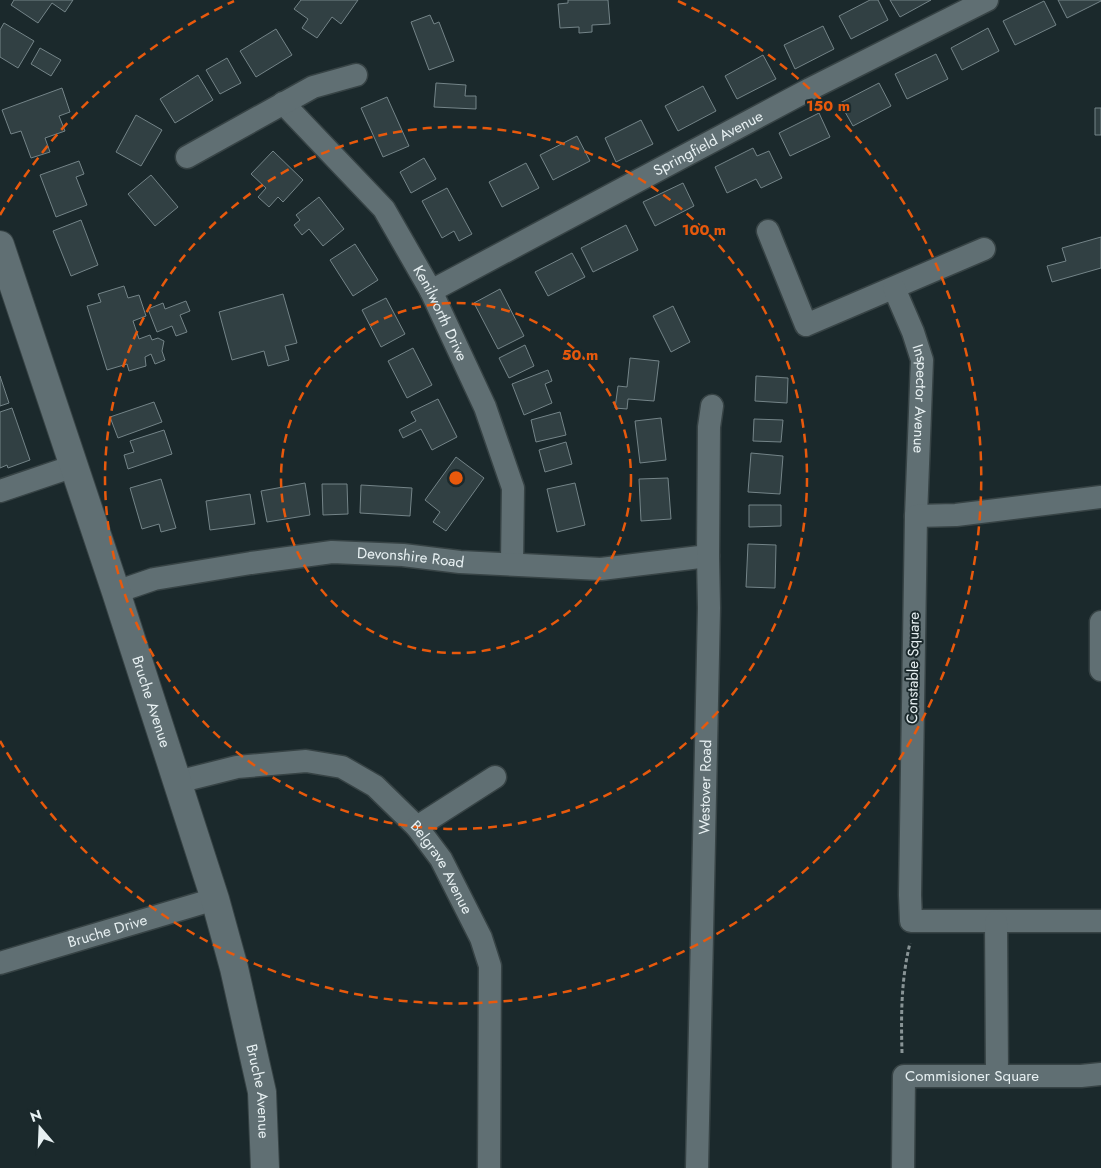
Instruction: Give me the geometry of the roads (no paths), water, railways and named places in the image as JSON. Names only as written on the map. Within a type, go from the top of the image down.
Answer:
[{"type":"street","name":"Springfield Avenue","points":[[431,291],[810,89],[987,0]]},
{"type":"street","points":[[188,157],[313,87],[356,75]]},
{"type":"street","name":"Kenilworth Drive","points":[[284,103],[384,209],[431,291],[485,407],[513,488],[512,564]]},
{"type":"street","points":[[768,231],[806,325],[984,249]]},
{"type":"street","name":"Bruche Avenue","points":[[0,245],[116,592],[215,899],[234,968],[262,1092],[265,1168]]},
{"type":"street","name":"Inspector Avenue","points":[[894,288],[913,332],[922,360],[916,516]]},
{"type":"street","name":"Westover Road","points":[[698,1168],[709,618],[709,427],[712,406]]},
{"type":"street","points":[[0,491],[74,466]]},
{"type":"street","points":[[916,516],[956,514],[1101,497]]},
{"type":"street","name":"Constable Square","points":[[916,516],[911,921],[996,922]]},
{"type":"street","name":"Devonshire Road","points":[[116,592],[154,580],[251,563],[332,552],[403,555],[460,562],[601,569],[708,556]]},
{"type":"street","points":[[1101,622],[1101,670]]},
{"type":"street","name":"Belgrave Avenue","points":[[177,782],[237,767],[306,761],[342,767],[375,786],[417,827],[441,859],[481,938],[490,966],[488,1168]]},
{"type":"street","points":[[417,827],[495,777]]},
{"type":"street","name":"Bruche Drive","points":[[0,963],[215,899]]},
{"type":"street","points":[[997,1075],[996,922],[1101,921]]},
{"type":"street","name":"Commisioner Square","points":[[903,1168],[904,1076],[1081,1076],[1101,1074]]}]
